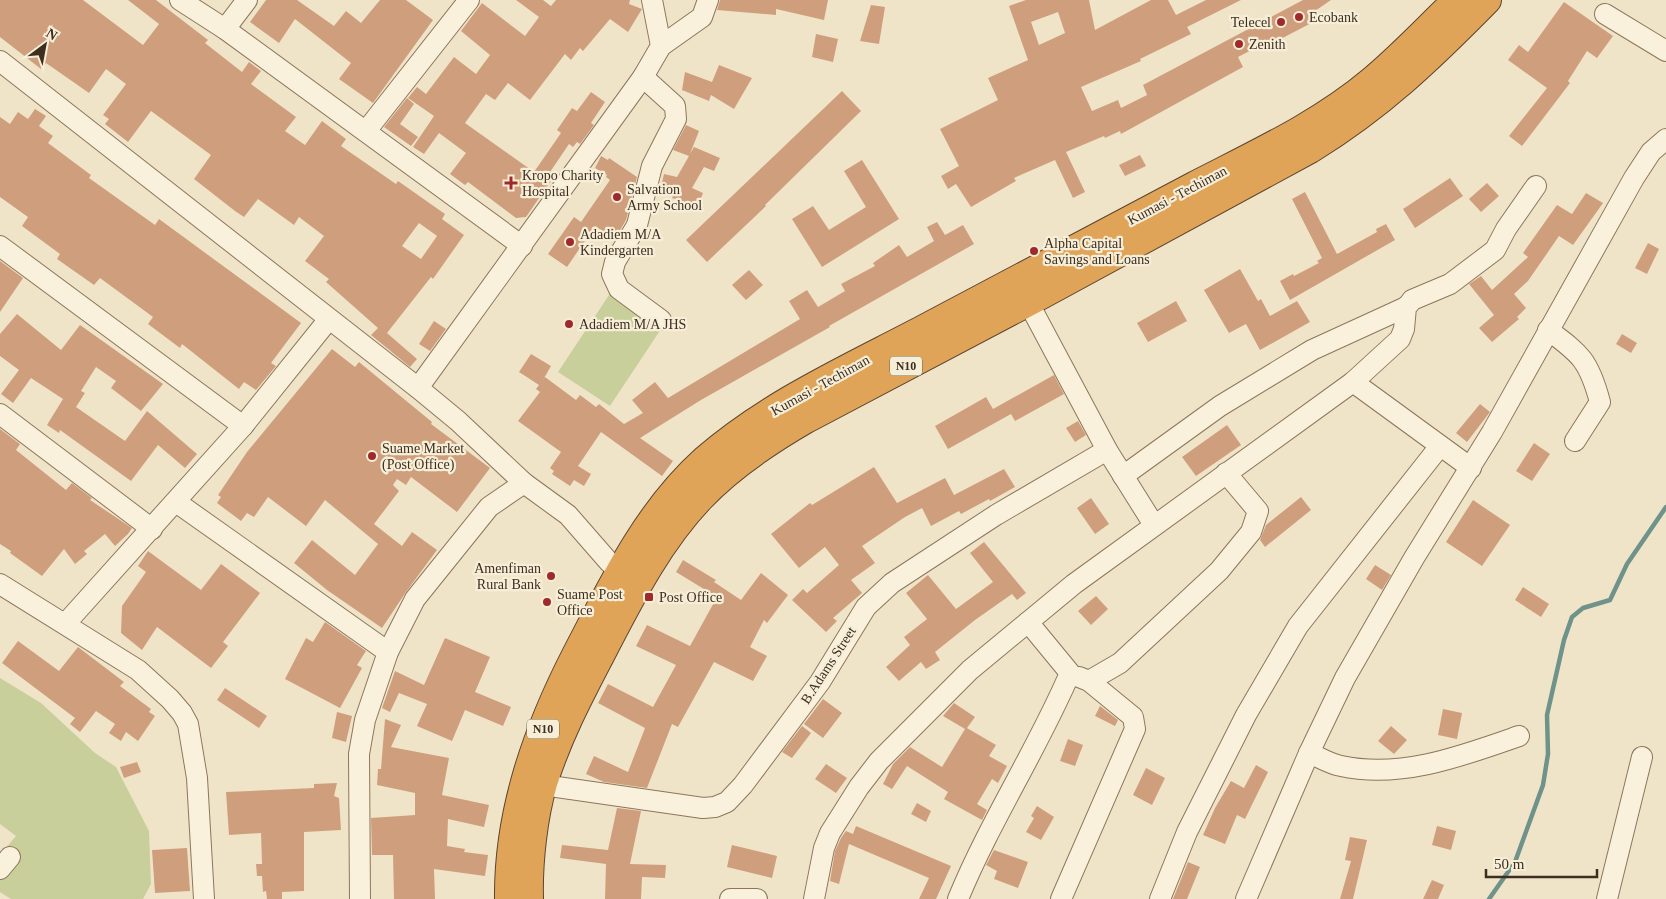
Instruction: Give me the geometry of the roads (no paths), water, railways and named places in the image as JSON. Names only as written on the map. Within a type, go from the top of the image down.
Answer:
[{"type":"highway","name":"Kumasi - Techiman","points":[[509,899],[508,872],[513,834],[527,772],[553,700],[629,579],[637,542],[670,497],[704,461],[746,426],[836,376],[1255,154],[1324,115],[1371,82],[1458,0]]},
{"type":"highway","name":"N10","points":[[529,899],[532,843],[543,785],[558,742],[629,579],[671,534],[700,498],[772,439],[1310,149],[1347,126],[1410,76],[1487,0]]},
{"type":"street","points":[[180,0],[225,29],[522,246]]},
{"type":"street","points":[[225,29],[247,0]]},
{"type":"street","points":[[366,131],[469,0]]},
{"type":"street","points":[[652,0],[661,46]]},
{"type":"street","points":[[418,388],[643,78],[661,46],[702,17],[708,0]]},
{"type":"street","points":[[1605,14],[1666,51]]},
{"type":"street","points":[[0,62],[418,388],[458,421],[524,483],[568,516],[629,579]]},
{"type":"street","points":[[643,78],[675,106],[676,119],[652,166],[637,224],[615,262],[612,274],[619,289],[661,320]]},
{"type":"street","points":[[1246,899],[1309,753],[1345,678],[1393,594],[1471,468],[1638,172],[1651,152],[1666,139]]},
{"type":"street","points":[[1123,476],[1220,406],[1312,350],[1406,308],[1412,300],[1450,284],[1495,250],[1506,229],[1536,186]]},
{"type":"street","points":[[0,246],[243,426]]},
{"type":"street","points":[[1028,302],[1107,450],[1154,525]]},
{"type":"street","points":[[814,899],[824,848],[830,833],[867,776],[970,670],[1074,584],[1354,382],[1400,339],[1404,329],[1406,308]]},
{"type":"street","points":[[66,623],[243,426],[329,320]]},
{"type":"street","points":[[1548,330],[1579,352],[1593,376],[1600,402],[1575,441]]},
{"type":"street","points":[[1354,382],[1471,468]]},
{"type":"street","points":[[0,414],[152,529]]},
{"type":"street","points":[[1160,899],[1188,832],[1246,715],[1298,626],[1440,446]]},
{"type":"street","name":"B.Adams Street","points":[[543,785],[703,808],[715,807],[727,802],[743,785],[820,682],[854,624],[866,607],[878,595],[892,583],[996,515],[1107,450]]},
{"type":"street","points":[[1089,681],[1120,663],[1219,571],[1251,532],[1258,511],[1226,474]]},
{"type":"street","points":[[360,899],[359,754],[365,720],[388,652],[415,599],[489,507],[524,483]]},
{"type":"street","points":[[176,502],[388,652]]},
{"type":"street","points":[[0,584],[66,623],[152,681],[182,713],[188,724],[197,778],[204,899]]},
{"type":"street","points":[[1028,622],[1070,673],[1089,681],[1133,717],[1135,729],[1060,899]]},
{"type":"street","points":[[958,899],[1054,711],[1070,673]]},
{"type":"street","points":[[1309,753],[1338,766],[1361,769],[1403,770],[1470,753],[1519,736]]},
{"type":"street","points":[[1607,899],[1642,757]]},
{"type":"street","points":[[730,899],[757,899]]},
{"type":"waterway","points":[[1489,899],[1515,862],[1543,785],[1548,754],[1547,715],[1564,640],[1572,617],[1583,608],[1610,600],[1627,564],[1666,507]]},
{"type":"place","name":"Ecobank","points":[[1299,17]]},
{"type":"place","name":"Telecel","points":[[1281,22]]},
{"type":"place","name":"Zenith","points":[[1239,44]]},
{"type":"place","name":"Kropo Charity Hospital","points":[[511,183]]},
{"type":"place","name":"Salvation Army School","points":[[617,197]]},
{"type":"place","name":"Adadiem M/A Kindergarten","points":[[570,242]]},
{"type":"place","name":"Alpha Capital Savings and Loans","points":[[1034,251]]},
{"type":"place","name":"Adadiem M/A JHS","points":[[569,324]]},
{"type":"place","name":"Suame Market (Post Office)","points":[[372,456]]},
{"type":"place","name":"Amenfiman Rural Bank","points":[[551,576]]},
{"type":"place","name":"Post Office","points":[[649,597]]},
{"type":"place","name":"Suame Post Office","points":[[547,602]]}]
